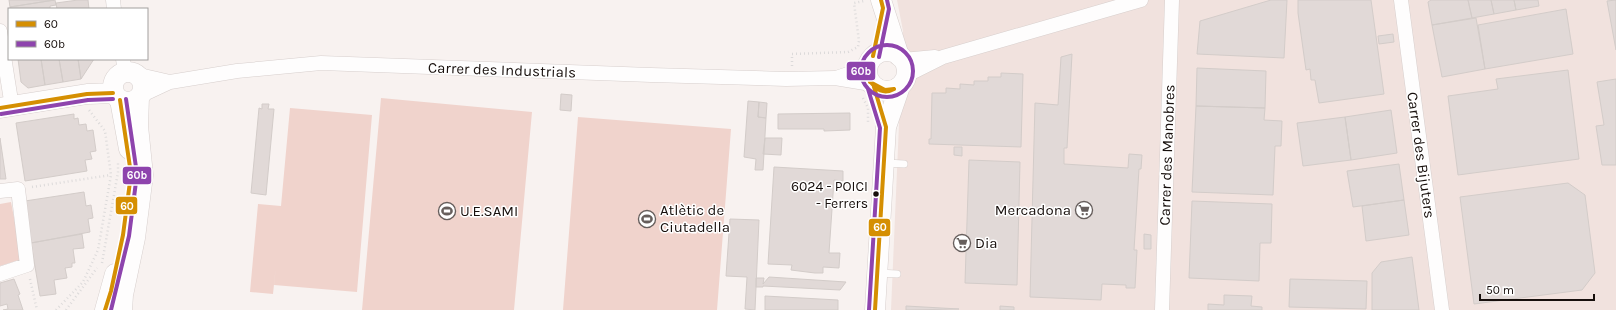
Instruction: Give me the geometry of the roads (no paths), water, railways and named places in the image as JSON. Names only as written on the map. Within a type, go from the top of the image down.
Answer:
[{"type":"street","points":[[869,77],[887,92],[902,69],[1141,0]]},
{"type":"street","name":"Carrer des Manobres","points":[[1162,310],[1172,0]]},
{"type":"street","name":"Carrer des Bijuters","points":[[1401,0],[1442,310]]},
{"type":"street","points":[[877,129],[902,69],[882,4]]},
{"type":"street","points":[[875,310],[884,163],[869,77],[882,4]]},
{"type":"street","points":[[0,31],[6,108],[87,94],[128,96],[143,88],[142,83],[128,69],[120,74],[114,82],[128,96],[138,126],[143,175],[140,207],[123,295],[122,310]]},
{"type":"street","points":[[869,77],[886,51],[902,69]]},
{"type":"street","name":"Carrer des Industrials","points":[[128,96],[170,82],[237,71],[321,63],[792,79],[835,78],[860,70],[869,77]]},
{"type":"street","name":"Carrer des Industrials","points":[[128,69],[170,82]]},
{"type":"street","points":[[105,310],[111,291],[123,235],[131,174],[128,138],[128,96]]},
{"type":"street","points":[[0,191],[18,189],[27,265],[0,274]]},
{"type":"lane","points":[[884,163],[904,164]]},
{"type":"lane","points":[[877,273],[897,274]]},
{"type":"place","name":"6024 - POICI - Ferrers","points":[[876,194]]},
{"type":"place","name":"Mercadona","points":[[1084,210]]},
{"type":"place","name":"U.E.SAMI","points":[[447,211]]},
{"type":"place","name":"Atlètic de Ciutadella","points":[[647,219]]},
{"type":"place","name":"Dia","points":[[962,243]]}]
